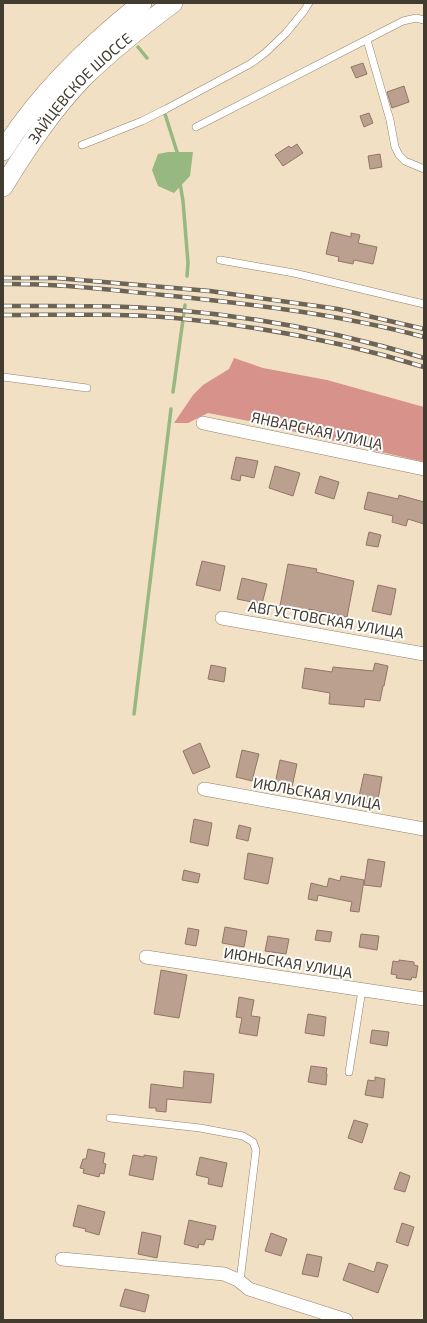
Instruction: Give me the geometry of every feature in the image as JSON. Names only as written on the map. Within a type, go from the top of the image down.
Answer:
[{"type":"main road","name":"ЗАЙЦЕВСКОЕ ШОССЕ","points":[[3,151],[26,118],[58,80],[101,37],[142,3]]},
{"type":"main road","name":"ЗАЙЦЕВСКОЕ ШОССЕ","points":[[3,187],[22,157],[70,92],[101,61],[137,30],[173,3]]},
{"type":"street","name":"ЯНВАРСКАЯ УЛИЦА","points":[[203,423],[424,469]]},
{"type":"street","name":"АВГУСТОВСКАЯ УЛИЦА","points":[[222,618],[424,654]]},
{"type":"street","name":"ИЮЛЬСКАЯ УЛИЦА","points":[[204,789],[424,830]]},
{"type":"street","name":"ИЮНЬСКАЯ УЛИЦА","points":[[146,957],[424,999]]},
{"type":"street","points":[[62,1259],[224,1274],[240,1281],[249,1288],[346,1320]]},
{"type":"lane","points":[[82,145],[142,121],[250,64],[265,53],[286,33],[309,3]]},
{"type":"lane","points":[[196,127],[403,21],[416,18],[424,20]]},
{"type":"lane","points":[[366,40],[390,120],[395,147],[399,155],[405,161],[424,169]]},
{"type":"lane","points":[[220,260],[316,278],[424,304]]},
{"type":"lane","points":[[3,377],[87,388]]},
{"type":"lane","points":[[348,1072],[362,990]]},
{"type":"lane","points":[[110,1118],[200,1128],[243,1136],[253,1142],[256,1150],[240,1281]]},
{"type":"shaded area","points":[[168,152],[193,152],[190,176],[174,193],[158,186],[152,170],[158,154]]},
{"type":"shaded area","points":[[234,358],[263,368],[327,380],[424,407],[424,462],[249,421],[208,413],[188,423],[174,423],[193,395],[203,385],[229,369]]},
{"type":"building","points":[[363,63],[367,74],[356,78],[351,67]]},
{"type":"building","points":[[404,86],[409,102],[392,108],[387,92]]},
{"type":"building","points":[[369,113],[373,123],[364,127],[360,116]]},
{"type":"building","points":[[297,144],[303,153],[283,166],[275,155],[289,146],[291,148]]},
{"type":"building","points":[[380,154],[382,167],[370,169],[368,156]]},
{"type":"building","points":[[331,232],[351,237],[351,233],[360,235],[358,243],[377,247],[373,264],[354,260],[353,264],[338,261],[339,257],[326,254]]},
{"type":"building","points":[[236,457],[258,461],[254,478],[241,475],[240,481],[231,479]]},
{"type":"building","points":[[275,466],[300,473],[293,496],[269,488]]},
{"type":"building","points":[[320,476],[339,482],[334,499],[315,493]]},
{"type":"building","points":[[368,492],[398,499],[399,495],[424,502],[424,524],[408,519],[406,526],[392,522],[393,516],[364,509]]},
{"type":"building","points":[[369,532],[381,535],[378,547],[366,545]]},
{"type":"building","points":[[202,561],[225,566],[220,591],[196,585]]},
{"type":"building","points":[[288,564],[317,569],[316,572],[354,581],[347,617],[309,609],[309,611],[280,606]]},
{"type":"building","points":[[242,578],[267,584],[262,604],[237,599]]},
{"type":"building","points":[[378,585],[396,589],[391,615],[372,611]]},
{"type":"building","points":[[375,663],[388,666],[384,686],[380,701],[365,699],[364,707],[329,704],[330,693],[302,688],[305,668],[332,672],[333,667],[373,671]]},
{"type":"building","points":[[211,665],[226,668],[224,682],[208,679]]},
{"type":"building","points":[[200,743],[210,767],[193,774],[183,751]]},
{"type":"building","points":[[242,750],[259,754],[252,781],[236,777]]},
{"type":"building","points":[[280,760],[297,764],[292,787],[275,784]]},
{"type":"building","points":[[364,774],[382,777],[377,805],[358,801]]},
{"type":"building","points":[[194,819],[212,823],[208,846],[190,842]]},
{"type":"building","points":[[239,825],[251,828],[248,841],[236,838]]},
{"type":"building","points":[[248,853],[273,858],[268,884],[244,879]]},
{"type":"building","points":[[368,859],[385,862],[381,887],[364,885]]},
{"type":"building","points":[[184,870],[200,874],[198,883],[182,880]]},
{"type":"building","points":[[341,876],[364,880],[359,912],[350,911],[352,902],[318,895],[317,901],[308,899],[311,883],[327,887],[329,878],[340,881]]},
{"type":"building","points":[[225,927],[247,931],[244,947],[222,943]]},
{"type":"building","points":[[188,928],[199,930],[196,946],[185,944]]},
{"type":"building","points":[[317,930],[332,932],[330,942],[315,940]]},
{"type":"building","points":[[361,934],[379,936],[377,950],[359,947]]},
{"type":"building","points":[[268,936],[289,939],[286,954],[265,951]]},
{"type":"building","points":[[399,960],[414,962],[414,965],[418,966],[416,978],[412,977],[411,980],[396,978],[397,975],[391,974],[393,961],[399,962]]},
{"type":"building","points":[[161,970],[187,975],[179,1018],[154,1014]]},
{"type":"building","points":[[239,997],[254,1000],[251,1016],[260,1017],[257,1036],[239,1033],[242,1018],[236,1017]]},
{"type":"building","points":[[308,1014],[326,1017],[324,1036],[305,1033]]},
{"type":"building","points":[[372,1030],[389,1032],[387,1046],[370,1043]]},
{"type":"building","points":[[311,1066],[327,1068],[326,1085],[308,1082]]},
{"type":"building","points":[[184,1071],[214,1074],[211,1103],[167,1099],[166,1112],[156,1111],[156,1108],[149,1108],[151,1084],[183,1088]]},
{"type":"building","points":[[375,1077],[385,1079],[383,1098],[365,1095],[368,1080],[375,1081]]},
{"type":"building","points":[[354,1120],[368,1124],[362,1143],[348,1138]]},
{"type":"building","points":[[88,1149],[105,1153],[103,1163],[106,1164],[104,1174],[100,1173],[99,1177],[83,1173],[84,1169],[80,1168],[83,1159],[86,1159]]},
{"type":"building","points":[[133,1155],[157,1157],[153,1180],[129,1175]]},
{"type":"building","points":[[200,1157],[227,1163],[222,1187],[208,1184],[209,1178],[196,1175]]},
{"type":"building","points":[[400,1172],[410,1176],[405,1192],[394,1189]]},
{"type":"building","points":[[78,1205],[105,1212],[99,1235],[85,1231],[86,1229],[73,1226]]},
{"type":"building","points":[[189,1220],[216,1226],[213,1240],[206,1239],[204,1245],[199,1244],[198,1248],[184,1244]]},
{"type":"building","points":[[402,1223],[414,1227],[408,1246],[396,1242]]},
{"type":"building","points":[[142,1232],[161,1236],[157,1258],[138,1254]]},
{"type":"building","points":[[271,1233],[287,1239],[281,1256],[265,1251]]},
{"type":"building","points":[[307,1254],[322,1257],[318,1277],[302,1274]]},
{"type":"building","points":[[377,1262],[388,1265],[378,1293],[343,1280],[349,1263],[374,1272]]},
{"type":"building","points":[[125,1289],[149,1295],[145,1312],[120,1306]]},
{"type":"waterway","points":[[138,47],[147,58]]},
{"type":"waterway","points":[[165,114],[178,155]]},
{"type":"waterway","points":[[180,183],[188,263],[187,276]]},
{"type":"waterway","points":[[173,392],[185,305]]},
{"type":"waterway","points":[[134,714],[171,409]]},
{"type":"railway","points":[[3,278],[56,278],[210,291],[338,309],[424,329]]},
{"type":"railway","points":[[3,284],[83,287],[262,306],[360,322],[424,337]]},
{"type":"railway","points":[[3,306],[132,307],[206,313],[269,322],[332,334],[424,358]]},
{"type":"railway","points":[[3,315],[132,315],[207,321],[301,336],[363,350],[424,367]]}]
